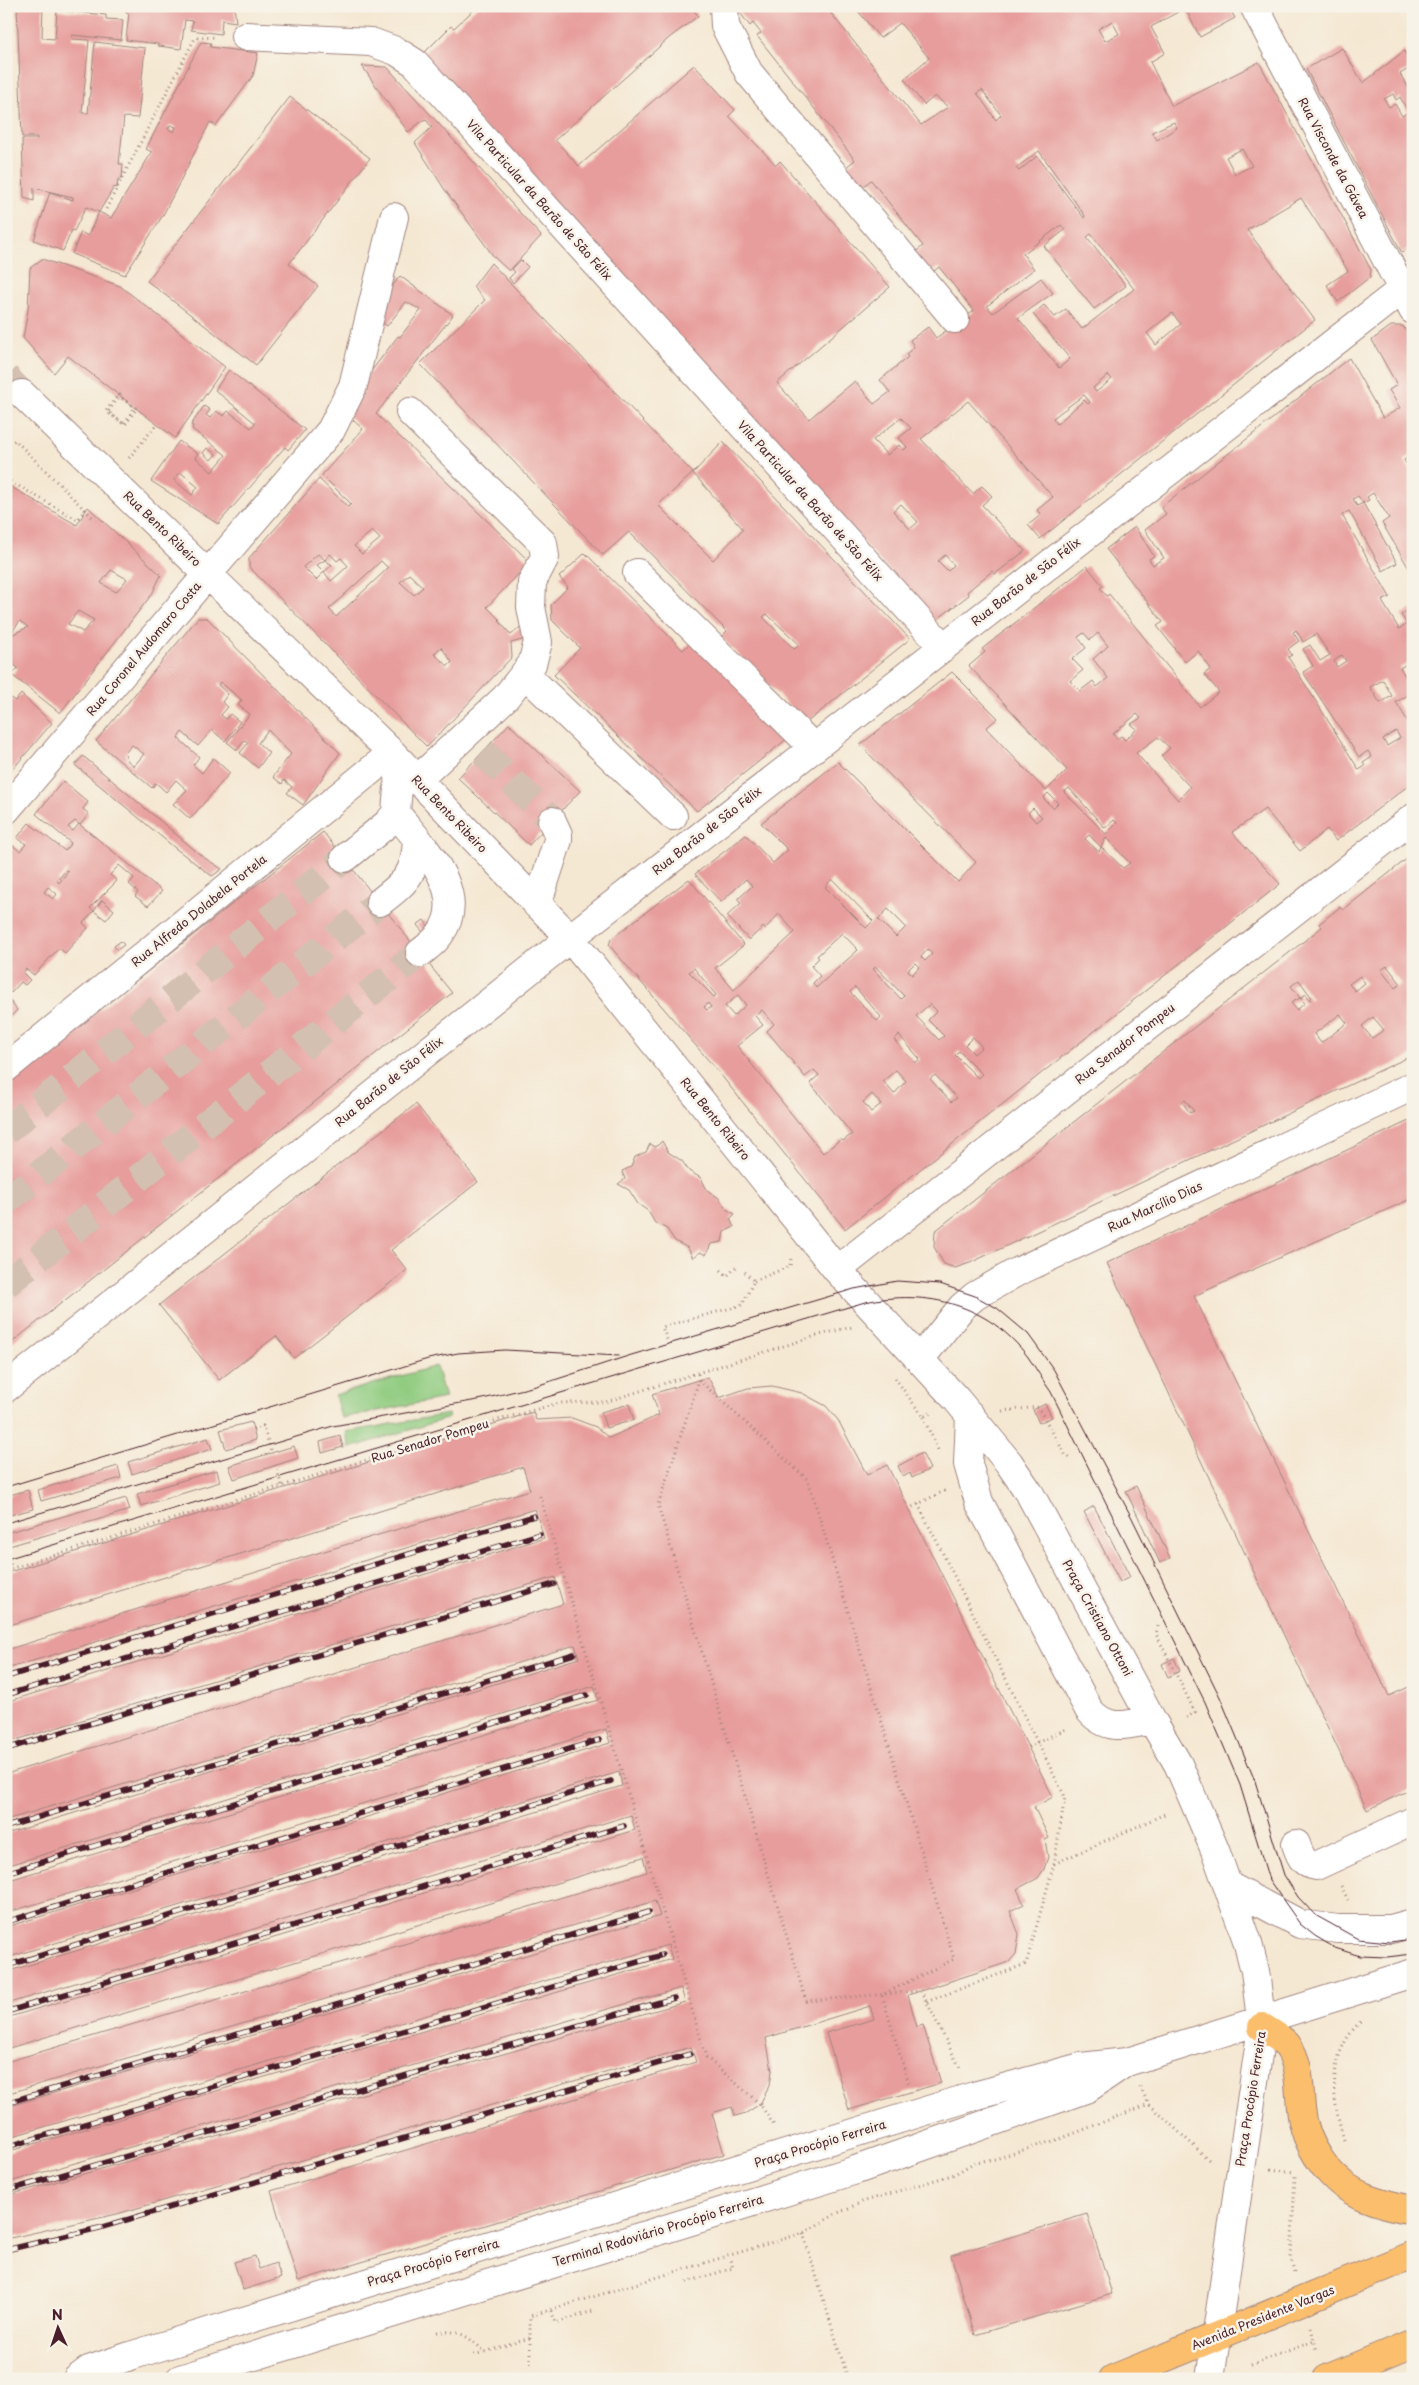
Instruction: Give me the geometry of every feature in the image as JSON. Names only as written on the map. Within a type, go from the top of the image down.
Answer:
[{"type":"main road","points":[[1262,2023],[1286,2044],[1294,2058],[1299,2078],[1301,2111],[1308,2140],[1320,2160],[1342,2184],[1364,2197],[1413,2210]]},
{"type":"main road","name":"Avenida Presidente Vargas","points":[[1113,2379],[1413,2255]]},
{"type":"main road","points":[[1327,2379],[1413,2343]]},
{"type":"street","points":[[724,6],[725,26],[750,73],[955,319]]},
{"type":"street","name":"Rua Visconde da Gávea","points":[[1254,6],[1409,293]]},
{"type":"street","name":"Vila Particular da Barão de São Félix","points":[[245,36],[372,42],[396,51],[415,63],[943,647]]},
{"type":"street","name":"Rua Coronel Audomaro Costa","points":[[6,810],[331,430],[353,386],[394,217]]},
{"type":"street","name":"Rua Barão de São Félix","points":[[6,1388],[570,938],[943,647],[1409,293]]},
{"type":"street","name":"Rua Bento Ribeiro","points":[[22,394],[403,765],[570,938],[837,1270]]},
{"type":"street","name":"Rua Alfredo Dolabela Portela","points":[[6,1068],[403,765],[475,743],[505,698],[532,664],[538,642],[531,607],[532,582],[545,557],[543,543],[410,412]]},
{"type":"street","points":[[637,572],[814,748]]},
{"type":"street","points":[[525,674],[673,816]]},
{"type":"street","points":[[344,858],[378,832],[396,813],[403,765]]},
{"type":"street","points":[[396,813],[439,870],[446,885],[450,901],[445,926],[439,936],[420,953]]},
{"type":"street","name":"Rua Senador Pompeu","points":[[837,1270],[1413,818]]},
{"type":"street","points":[[538,905],[558,840],[558,834],[552,821]]},
{"type":"street","points":[[380,902],[410,876],[415,864],[417,841]]},
{"type":"street","name":"Rua Marcílio Dias","points":[[920,1359],[962,1306],[975,1296],[1007,1278],[1413,1086]]},
{"type":"street","name":"Praça Cristiano Ottoni","points":[[837,1270],[970,1415],[1009,1463],[1030,1494],[1157,1729],[1178,1764],[1215,1850],[1247,1940],[1255,1971],[1262,2023]]},
{"type":"street","points":[[970,1415],[968,1464],[979,1502],[1093,1715],[1099,1721],[1112,1726],[1157,1729]]},
{"type":"street","points":[[1296,1844],[1301,1858],[1308,1865],[1316,1866],[1413,1821]]},
{"type":"street","points":[[1227,1886],[1300,1924],[1338,1930],[1382,1929],[1413,1923]]},
{"type":"street","points":[[1262,2023],[1413,1974]]},
{"type":"street","name":"Praça Procópio Ferreira","points":[[77,2379],[90,2370],[140,2353],[974,2096],[1081,2068],[1126,2062],[1262,2023],[1210,2379]]},
{"type":"street","name":"Terminal Rodoviário Procópio Ferreira","points":[[180,2379],[856,2170],[1088,2088],[1126,2062]]},
{"type":"path","points":[[106,209],[195,38],[245,36]]},
{"type":"path","points":[[121,394],[108,412],[126,424],[137,408],[127,402],[118,395],[106,411],[124,424],[135,407]]},
{"type":"path","points":[[129,458],[157,424]]},
{"type":"path","points":[[6,448],[15,440],[94,519]]},
{"type":"path","points":[[6,479],[78,520],[87,506]]},
{"type":"path","points":[[669,1344],[662,1327],[742,1305],[754,1281],[790,1266],[793,1247],[809,1236]]},
{"type":"path","points":[[721,1270],[727,1276],[738,1265]]},
{"type":"path","points":[[743,1270],[754,1281]]},
{"type":"path","name":"Rua Senador Pompeu","points":[[6,1570],[560,1403],[605,1402],[819,1335],[856,1326]]},
{"type":"path","points":[[698,1374],[698,1380],[658,1505],[806,2001],[921,1991],[974,2096]]},
{"type":"path","points":[[698,1380],[808,1480],[954,1959],[882,1995],[910,2087]]},
{"type":"path","points":[[970,1415],[1038,1406],[1066,1456],[1071,1458]]},
{"type":"path","points":[[253,1430],[264,1426],[272,1453]]},
{"type":"path","points":[[276,1465],[282,1486]]},
{"type":"path","points":[[540,1496],[706,2057],[760,2104],[791,2153]]},
{"type":"path","points":[[908,1509],[918,1504],[1065,1797],[1054,1864],[1026,1964],[926,2002]]},
{"type":"path","points":[[9,1559],[12,1569]]},
{"type":"path","points":[[1157,1729],[1194,1712],[1156,1634],[1158,1626]]},
{"type":"path","points":[[1028,1748],[1093,1715]]},
{"type":"path","points":[[1054,1864],[1193,1801]]},
{"type":"path","points":[[1345,2145],[1336,2115],[1334,2071],[1339,2052],[1350,2031],[1363,2018],[1375,2012],[1363,1989]]},
{"type":"path","points":[[1126,2062],[1149,2104],[1209,2160]]},
{"type":"path","points":[[530,2379],[530,2316],[803,2233],[855,2205],[955,2174],[975,2162],[995,2159],[1065,2137],[1149,2104]]},
{"type":"path","points":[[1265,2168],[1295,2172],[1303,2168]]},
{"type":"path","points":[[1294,2272],[1291,2258],[1295,2172]]},
{"type":"path","points":[[803,2233],[848,2379]]},
{"type":"path","points":[[687,2282],[733,2268],[729,2256]]},
{"type":"path","points":[[550,2311],[556,2323],[596,2310]]},
{"type":"path","points":[[1310,2326],[1317,2352]]},
{"type":"path","points":[[427,2335],[453,2331],[465,2335],[485,2352]]},
{"type":"path","points":[[474,2355],[530,2338]]},
{"type":"path","points":[[1251,2365],[1314,2341]]},
{"type":"green space","points":[[436,1366],[445,1398],[341,1418],[335,1395]]},
{"type":"green space","points":[[448,1414],[449,1418],[350,1448],[346,1432]]},
{"type":"building","points":[[17,6],[43,6],[42,38],[55,39],[57,10],[106,15],[106,19],[123,20],[121,40],[72,35],[72,39],[89,40],[82,113],[88,113],[95,42],[145,48],[138,118],[124,117],[119,164],[123,164],[122,179],[118,179],[117,188],[114,187],[99,212],[86,207],[74,231],[72,230],[63,251],[34,240],[50,192],[73,200],[73,197],[34,188],[34,201],[24,198],[22,139],[37,139],[37,137],[22,137]]},
{"type":"building","points":[[76,6],[101,6],[101,10]]},
{"type":"building","points":[[127,6],[234,6],[236,22],[222,20],[221,34],[191,30],[193,21],[185,20],[181,49],[158,46],[158,44],[126,40],[129,13],[126,13]]},
{"type":"building","points":[[478,6],[691,6],[698,16],[669,38],[555,140],[579,166],[694,65],[735,110],[729,116],[776,165],[780,161],[890,287],[777,383],[809,419],[855,381],[874,404],[890,392],[880,380],[908,357],[906,354],[914,347],[910,340],[928,327],[936,338],[974,311],[939,267],[925,278],[908,258],[923,246],[871,180],[857,192],[841,171],[855,160],[757,36],[761,33],[753,23],[750,26],[735,6],[825,6],[921,125],[948,107],[935,96],[924,105],[904,79],[929,58],[900,23],[880,38],[854,6],[1228,6],[1235,18],[1200,37],[1185,8],[1151,27],[1165,53],[1150,62],[1172,106],[1259,62],[1371,270],[1370,277],[1338,302],[1327,285],[1348,271],[1301,198],[1247,230],[1315,320],[1040,539],[1028,525],[1041,515],[1037,510],[1053,497],[968,401],[921,439],[973,494],[982,486],[992,496],[982,505],[1025,551],[995,574],[992,571],[967,592],[969,595],[935,621],[420,57],[451,26],[454,28]],"holes":[[[1112,21],[1119,34],[1105,41],[1098,29]],[[982,90],[1001,115],[996,120],[977,93]],[[1174,122],[1177,128],[1157,140],[1152,132]],[[1242,149],[1252,166],[1235,174],[1226,157]],[[1039,151],[1085,216],[1084,218],[1037,156],[1019,171],[1016,168]],[[1061,225],[1065,230],[1044,246],[1094,309],[1126,286],[1087,237],[1091,234],[1134,289],[1082,329],[1066,309],[1055,317],[1044,305],[1033,314],[1070,359],[1059,368],[1018,318],[1053,293],[1041,278],[993,313],[987,306],[1034,269],[1023,254]],[[1172,313],[1181,324],[1156,345],[1147,333]],[[1108,375],[1112,379],[1096,392],[1093,388]],[[1084,395],[1090,402],[1088,404],[1084,400],[1057,424],[1053,418]],[[901,418],[911,428],[899,438],[907,447],[904,450],[899,445],[887,455],[873,440]],[[901,504],[918,522],[910,529],[893,511]],[[945,555],[954,565],[948,571],[938,561]]]},
{"type":"building","points":[[201,42],[211,43],[210,47],[258,53],[253,76],[216,126],[210,122],[163,215],[125,275],[72,254],[81,232],[88,236],[99,212],[111,218],[152,152],[146,149]],"holes":[[[170,125],[176,127],[174,132],[168,129]]]},
{"type":"building","points":[[1342,48],[1363,83],[1404,51],[1413,66],[1400,74],[1413,95],[1413,244],[1402,253],[1306,69]],"holes":[[[1393,94],[1396,100],[1400,97],[1408,112],[1402,116],[1395,104],[1389,107],[1384,99]]]},
{"type":"building","points":[[362,66],[387,67],[541,236],[509,271],[494,257],[445,190],[415,143],[432,127],[425,119],[408,132]]},
{"type":"building","points":[[290,97],[370,158],[289,264],[318,286],[256,365],[147,281]]},
{"type":"building","points":[[42,259],[120,286],[225,367],[175,438],[68,356],[54,373],[23,338],[28,310],[30,268]]},
{"type":"building","points":[[521,260],[528,267],[513,283],[509,278],[515,272],[512,269]]},
{"type":"building","points":[[491,263],[693,473],[723,442],[910,639],[806,723],[721,637],[727,631],[629,532],[603,555],[420,364],[485,300],[473,287]],"holes":[[[693,473],[743,529],[713,560],[658,505]],[[767,614],[772,619],[800,645],[794,649],[763,617]]]},
{"type":"building","points":[[400,276],[453,315],[376,414],[530,562],[487,607],[511,635],[525,623],[526,639],[511,643],[512,657],[427,747],[249,567],[249,558],[319,479],[348,507],[351,504],[322,475],[363,429],[344,412],[356,391],[398,336],[400,337],[421,310],[406,302],[387,326],[371,314]],"holes":[[[372,531],[380,539],[362,554],[354,546]],[[318,554],[325,560],[330,554],[337,561],[341,558],[348,566],[331,581],[324,572],[316,580],[303,567]],[[381,561],[388,568],[336,617],[329,609]],[[409,574],[423,587],[414,595],[400,582]],[[441,647],[452,662],[448,666],[434,654]]]},
{"type":"building","points":[[1391,326],[1403,326],[1413,343],[1413,455],[1404,460],[1413,475],[1413,487],[1410,489],[1413,495],[1413,575],[1382,523],[1389,518],[1373,493],[1367,497],[1369,500],[1363,503],[1397,563],[1383,571],[1349,511],[1342,515],[1390,597],[1382,601],[1399,629],[1407,624],[1401,615],[1413,608],[1413,672],[1408,663],[1400,668],[1409,682],[1413,681],[1413,692],[1396,702],[1413,730],[1413,782],[1336,841],[1327,829],[1300,851],[1265,809],[1232,832],[1280,884],[845,1229],[716,1069],[609,945],[611,939],[689,879],[744,945],[715,968],[734,990],[795,932],[779,914],[765,929],[763,927],[749,940],[727,916],[741,903],[738,899],[752,886],[746,879],[721,902],[695,874],[746,835],[773,863],[788,850],[761,823],[838,762],[958,882],[976,862],[860,745],[952,672],[998,718],[986,728],[1046,791],[1067,770],[969,666],[985,652],[982,649],[1087,566],[1103,586],[1100,588],[1107,596],[1109,594],[1200,707],[1219,692],[1204,674],[1211,669],[1198,651],[1185,662],[1157,626],[1163,622],[1106,549],[1135,527],[1154,556],[1149,559],[1153,565],[1164,558],[1145,530],[1166,514],[1161,507],[1349,358],[1383,418],[1400,408],[1389,390],[1397,385],[1372,340]],"holes":[[[1358,496],[1363,503],[1357,506],[1353,499]],[[1296,630],[1303,642],[1316,634],[1330,655],[1320,661],[1310,645],[1303,649],[1313,666],[1303,672],[1359,757],[1368,751],[1372,757],[1363,763],[1365,766],[1359,770],[1288,657],[1292,655],[1288,649],[1299,641],[1293,632]],[[1084,633],[1090,640],[1098,633],[1108,646],[1093,659],[1108,678],[1097,687],[1093,681],[1080,691],[1070,681],[1083,670],[1072,659],[1086,648],[1078,637]],[[1342,655],[1346,661],[1337,667],[1334,661]],[[1383,680],[1392,696],[1380,703],[1370,687]],[[1137,714],[1141,718],[1131,724],[1137,729],[1125,740],[1121,736],[1117,739],[1113,734]],[[1396,731],[1400,738],[1387,746],[1383,739]],[[1158,737],[1170,748],[1161,756],[1190,787],[1178,800],[1136,753]],[[1069,788],[1105,828],[1114,820],[1117,823],[1106,834],[1064,792]],[[1048,793],[1058,803],[1053,808],[1043,798]],[[1033,808],[1042,817],[1036,822],[1028,813]],[[1089,835],[1101,847],[1099,852],[1085,839]],[[1106,838],[1130,863],[1123,868],[1101,847]],[[832,879],[873,921],[866,928],[825,887]],[[888,909],[906,927],[896,937],[878,919]],[[842,933],[858,950],[816,988],[813,983],[820,976],[811,966],[819,958],[817,956]],[[928,949],[932,954],[925,961],[921,957]],[[915,963],[919,967],[912,975],[908,970]],[[876,967],[904,996],[901,999],[873,969]],[[694,968],[716,995],[714,997],[689,972]],[[855,987],[881,1017],[877,1021],[850,992]],[[738,995],[746,1005],[734,1016],[725,1006]],[[708,1003],[711,1007],[707,1010],[704,1007]],[[930,1004],[937,1011],[928,1020],[944,1036],[939,1040],[916,1016]],[[762,1010],[774,1024],[767,1031],[805,1077],[814,1070],[819,1075],[810,1083],[852,1134],[843,1141],[841,1139],[823,1153],[737,1046],[763,1025],[755,1016]],[[899,1035],[920,1059],[915,1063],[894,1040]],[[973,1037],[982,1047],[974,1054],[965,1045]],[[959,1051],[982,1074],[978,1078],[955,1055]],[[896,1070],[906,1081],[894,1094],[883,1081]],[[935,1075],[957,1098],[951,1102],[930,1079]],[[872,1094],[881,1104],[871,1112],[863,1102]]]},
{"type":"building","points":[[229,370],[305,430],[288,450],[285,447],[218,524],[151,481],[179,441],[198,454],[195,457],[212,472],[226,455],[192,429],[193,426],[191,425],[204,406],[210,410],[206,415],[210,418],[216,411],[224,416],[228,411],[251,428],[255,423],[215,390]],"holes":[[[180,472],[198,487],[192,495],[174,480]]]},
{"type":"building","points":[[207,448],[216,454],[211,460],[203,453]]},
{"type":"building","points":[[6,484],[77,525],[88,507],[161,575],[152,594],[60,713],[12,675],[18,668],[6,659]],"holes":[[[111,570],[127,579],[116,592],[101,583]],[[78,611],[94,620],[83,632],[68,624]],[[20,621],[28,627],[9,636]]]},
{"type":"building","points":[[585,553],[683,650],[692,641],[793,734],[697,811],[554,675],[580,648],[552,620],[551,605],[568,587],[559,577]]},
{"type":"building","points":[[325,560],[332,565],[324,572],[317,565]]},
{"type":"building","points":[[198,618],[207,618],[340,753],[303,805],[287,793],[292,787],[284,780],[282,784],[273,777],[291,754],[268,730],[258,743],[269,753],[258,768],[240,753],[248,743],[245,740],[237,750],[227,742],[250,714],[238,705],[242,700],[220,682],[218,685],[228,694],[222,702],[228,707],[221,715],[226,719],[230,714],[240,722],[225,741],[212,730],[198,746],[182,732],[178,738],[199,757],[193,765],[202,773],[213,758],[230,773],[190,819],[173,804],[187,790],[176,780],[166,792],[156,783],[152,788],[96,741]],"holes":[[[132,745],[144,754],[134,766],[127,760],[125,753]]]},
{"type":"building","points":[[21,694],[52,723],[6,777],[6,695],[15,701]]},
{"type":"building","points":[[509,724],[580,791],[529,845],[458,778]]},
{"type":"building","points":[[83,756],[203,857],[222,869],[212,876],[175,848],[75,765]]},
{"type":"building","points":[[63,781],[88,802],[83,809],[89,814],[80,825],[162,891],[148,906],[135,896],[138,892],[129,884],[134,878],[119,865],[110,875],[117,881],[90,908],[94,911],[83,923],[88,928],[65,953],[59,948],[34,975],[26,969],[23,973],[30,980],[25,985],[21,982],[11,993],[8,990],[6,992],[6,851],[12,845],[20,851],[26,844],[17,838],[29,823],[65,851],[71,843],[36,814]],"holes":[[[75,821],[79,824],[73,831],[68,827]],[[66,870],[68,871],[59,883],[57,881]],[[48,887],[57,894],[53,899],[44,892]]]},
{"type":"building","points":[[323,832],[452,993],[6,1347],[6,1084]]},
{"type":"building","points":[[1413,854],[1413,1055],[970,1263],[955,1268],[944,1264],[934,1247],[935,1231],[1322,927],[1319,924],[1340,907],[1343,910]],"holes":[[[1387,966],[1401,984],[1395,988],[1381,970]],[[1360,976],[1365,983],[1355,991],[1349,984]],[[1299,980],[1312,998],[1310,1000],[1306,994],[1300,998],[1291,986]],[[1300,998],[1305,1003],[1297,1010],[1291,1003]],[[1340,1014],[1347,1023],[1321,1043],[1314,1034]],[[1373,1017],[1384,1030],[1372,1038],[1362,1026]],[[1185,1100],[1194,1111],[1190,1113],[1182,1102]]]},
{"type":"building","points":[[102,900],[114,910],[106,920],[94,911]]},
{"type":"building","points":[[424,920],[429,927],[423,932],[417,925]]},
{"type":"building","points":[[121,941],[124,945],[117,950],[114,946]]},
{"type":"building","points":[[6,996],[17,1010],[6,1022]]},
{"type":"building","points":[[416,1104],[478,1182],[391,1250],[407,1270],[294,1358],[276,1336],[219,1380],[159,1305]]},
{"type":"building","points":[[1413,1119],[1413,1198],[1194,1296],[1389,1696],[1413,1685],[1413,1788],[1367,1810],[1107,1263]]},
{"type":"building","points":[[662,1141],[668,1152],[682,1161],[689,1171],[701,1178],[707,1190],[719,1198],[726,1209],[735,1214],[730,1219],[734,1227],[724,1232],[722,1242],[711,1244],[706,1255],[700,1252],[693,1258],[688,1248],[675,1241],[667,1229],[655,1223],[648,1211],[638,1204],[629,1190],[618,1184],[625,1179],[622,1171],[631,1167],[635,1157],[646,1152],[650,1144],[656,1147]]},
{"type":"building","points":[[708,1377],[719,1398],[748,1388],[772,1386],[802,1393],[826,1406],[838,1420],[867,1475],[887,1465],[1053,1797],[1034,1807],[1049,1838],[1045,1840],[1048,1857],[1044,1869],[1038,1878],[1017,1889],[1024,1904],[1010,1911],[1019,1934],[1016,1954],[1009,1962],[908,1995],[917,2027],[923,2025],[941,2083],[849,2110],[826,2033],[874,2019],[870,2006],[766,2038],[772,2071],[770,2085],[760,2104],[746,2113],[735,2116],[732,2107],[712,2113],[724,2154],[298,2281],[271,2191],[696,2062],[691,2047],[117,2214],[6,2239],[6,2196],[685,2002],[681,1988],[6,2183],[6,2152],[672,1959],[668,1945],[6,2138],[6,2107],[660,1916],[655,1901],[6,2094],[6,2062],[647,1872],[643,1857],[6,2049],[6,2018],[635,1830],[631,1815],[6,2004],[6,1972],[622,1786],[619,1772],[6,1958],[6,1927],[610,1743],[606,1729],[6,1913],[6,1881],[598,1700],[594,1686],[6,1866],[6,1834],[579,1658],[575,1645],[6,1820],[6,1774],[563,1604],[555,1577],[6,1743],[6,1702],[544,1538],[535,1509],[6,1669],[6,1650],[321,1552],[530,1490],[523,1467],[6,1626],[6,1573],[533,1412],[536,1420],[572,1418],[596,1427],[609,1438],[659,1415],[652,1394]]},
{"type":"building","points":[[629,1404],[634,1420],[606,1428],[601,1412]]},
{"type":"building","points":[[1045,1404],[1052,1417],[1039,1423],[1033,1410]]},
{"type":"building","points":[[251,1422],[256,1440],[226,1449],[220,1430]]},
{"type":"building","points":[[340,1436],[343,1447],[322,1453],[320,1442]]},
{"type":"building","points":[[208,1438],[212,1449],[132,1474],[128,1462]]},
{"type":"building","points":[[294,1446],[298,1458],[234,1479],[229,1466]]},
{"type":"building","points":[[922,1453],[930,1469],[912,1478],[910,1473],[903,1477],[898,1466]]},
{"type":"building","points":[[118,1466],[121,1478],[41,1501],[38,1490]]},
{"type":"building","points":[[217,1470],[220,1482],[141,1506],[137,1494]]},
{"type":"building","points":[[1136,1486],[1170,1558],[1160,1563],[1126,1491]]},
{"type":"building","points":[[28,1490],[33,1509],[6,1516],[6,1496]]},
{"type":"building","points":[[126,1498],[130,1510],[6,1547],[6,1533]]},
{"type":"building","points":[[1094,1506],[1130,1577],[1120,1582],[1084,1512]]},
{"type":"building","points":[[1174,1658],[1180,1671],[1168,1677],[1162,1664]]},
{"type":"building","points":[[1087,2214],[1112,2294],[975,2335],[951,2255]]},
{"type":"building","points":[[255,2256],[259,2269],[276,2263],[281,2278],[243,2290],[234,2262]]},
{"type":"tunnel","points":[[6,377],[22,394]]},
{"type":"tunnel","points":[[483,752],[552,821]]},
{"type":"tunnel","points":[[6,1131],[345,858]]},
{"type":"tunnel","points":[[6,1201],[380,902]]},
{"type":"tunnel","points":[[6,1284],[420,953]]},
{"type":"tram line","points":[[6,1523],[333,1426],[483,1399],[536,1386],[628,1356],[854,1289],[897,1281],[940,1284],[975,1296],[997,1308],[1028,1334],[1054,1370],[1132,1518],[1220,1697],[1255,1781],[1284,1875],[1298,1897],[1315,1915],[1358,1939],[1390,1942],[1413,1939]]},
{"type":"tram line","points":[[6,1559],[865,1302],[888,1298],[911,1298],[955,1305],[975,1313],[994,1324],[1012,1339],[1028,1357],[1051,1392],[1205,1702],[1240,1785],[1269,1880],[1300,1924],[1335,1948],[1360,1956],[1387,1957],[1413,1954]]},
{"type":"tram line","points":[[6,1487],[428,1359],[458,1353],[505,1350],[619,1356]]},
{"type":"railway","points":[[6,1677],[534,1516]]},
{"type":"railway","points":[[6,1695],[540,1534]]},
{"type":"railway","points":[[6,1749],[554,1584]]},
{"type":"railway","points":[[6,1827],[574,1654]]},
{"type":"railway","points":[[6,1873],[587,1695]]},
{"type":"railway","points":[[6,1922],[599,1740]]},
{"type":"railway","points":[[6,1966],[611,1781]]},
{"type":"railway","points":[[6,2012],[624,1826]]},
{"type":"railway","points":[[6,2103],[649,1912]]},
{"type":"railway","points":[[6,2147],[662,1955]]},
{"type":"railway","points":[[6,2191],[674,1998]]},
{"type":"railway","points":[[6,2250],[99,2228],[690,2054]]}]
